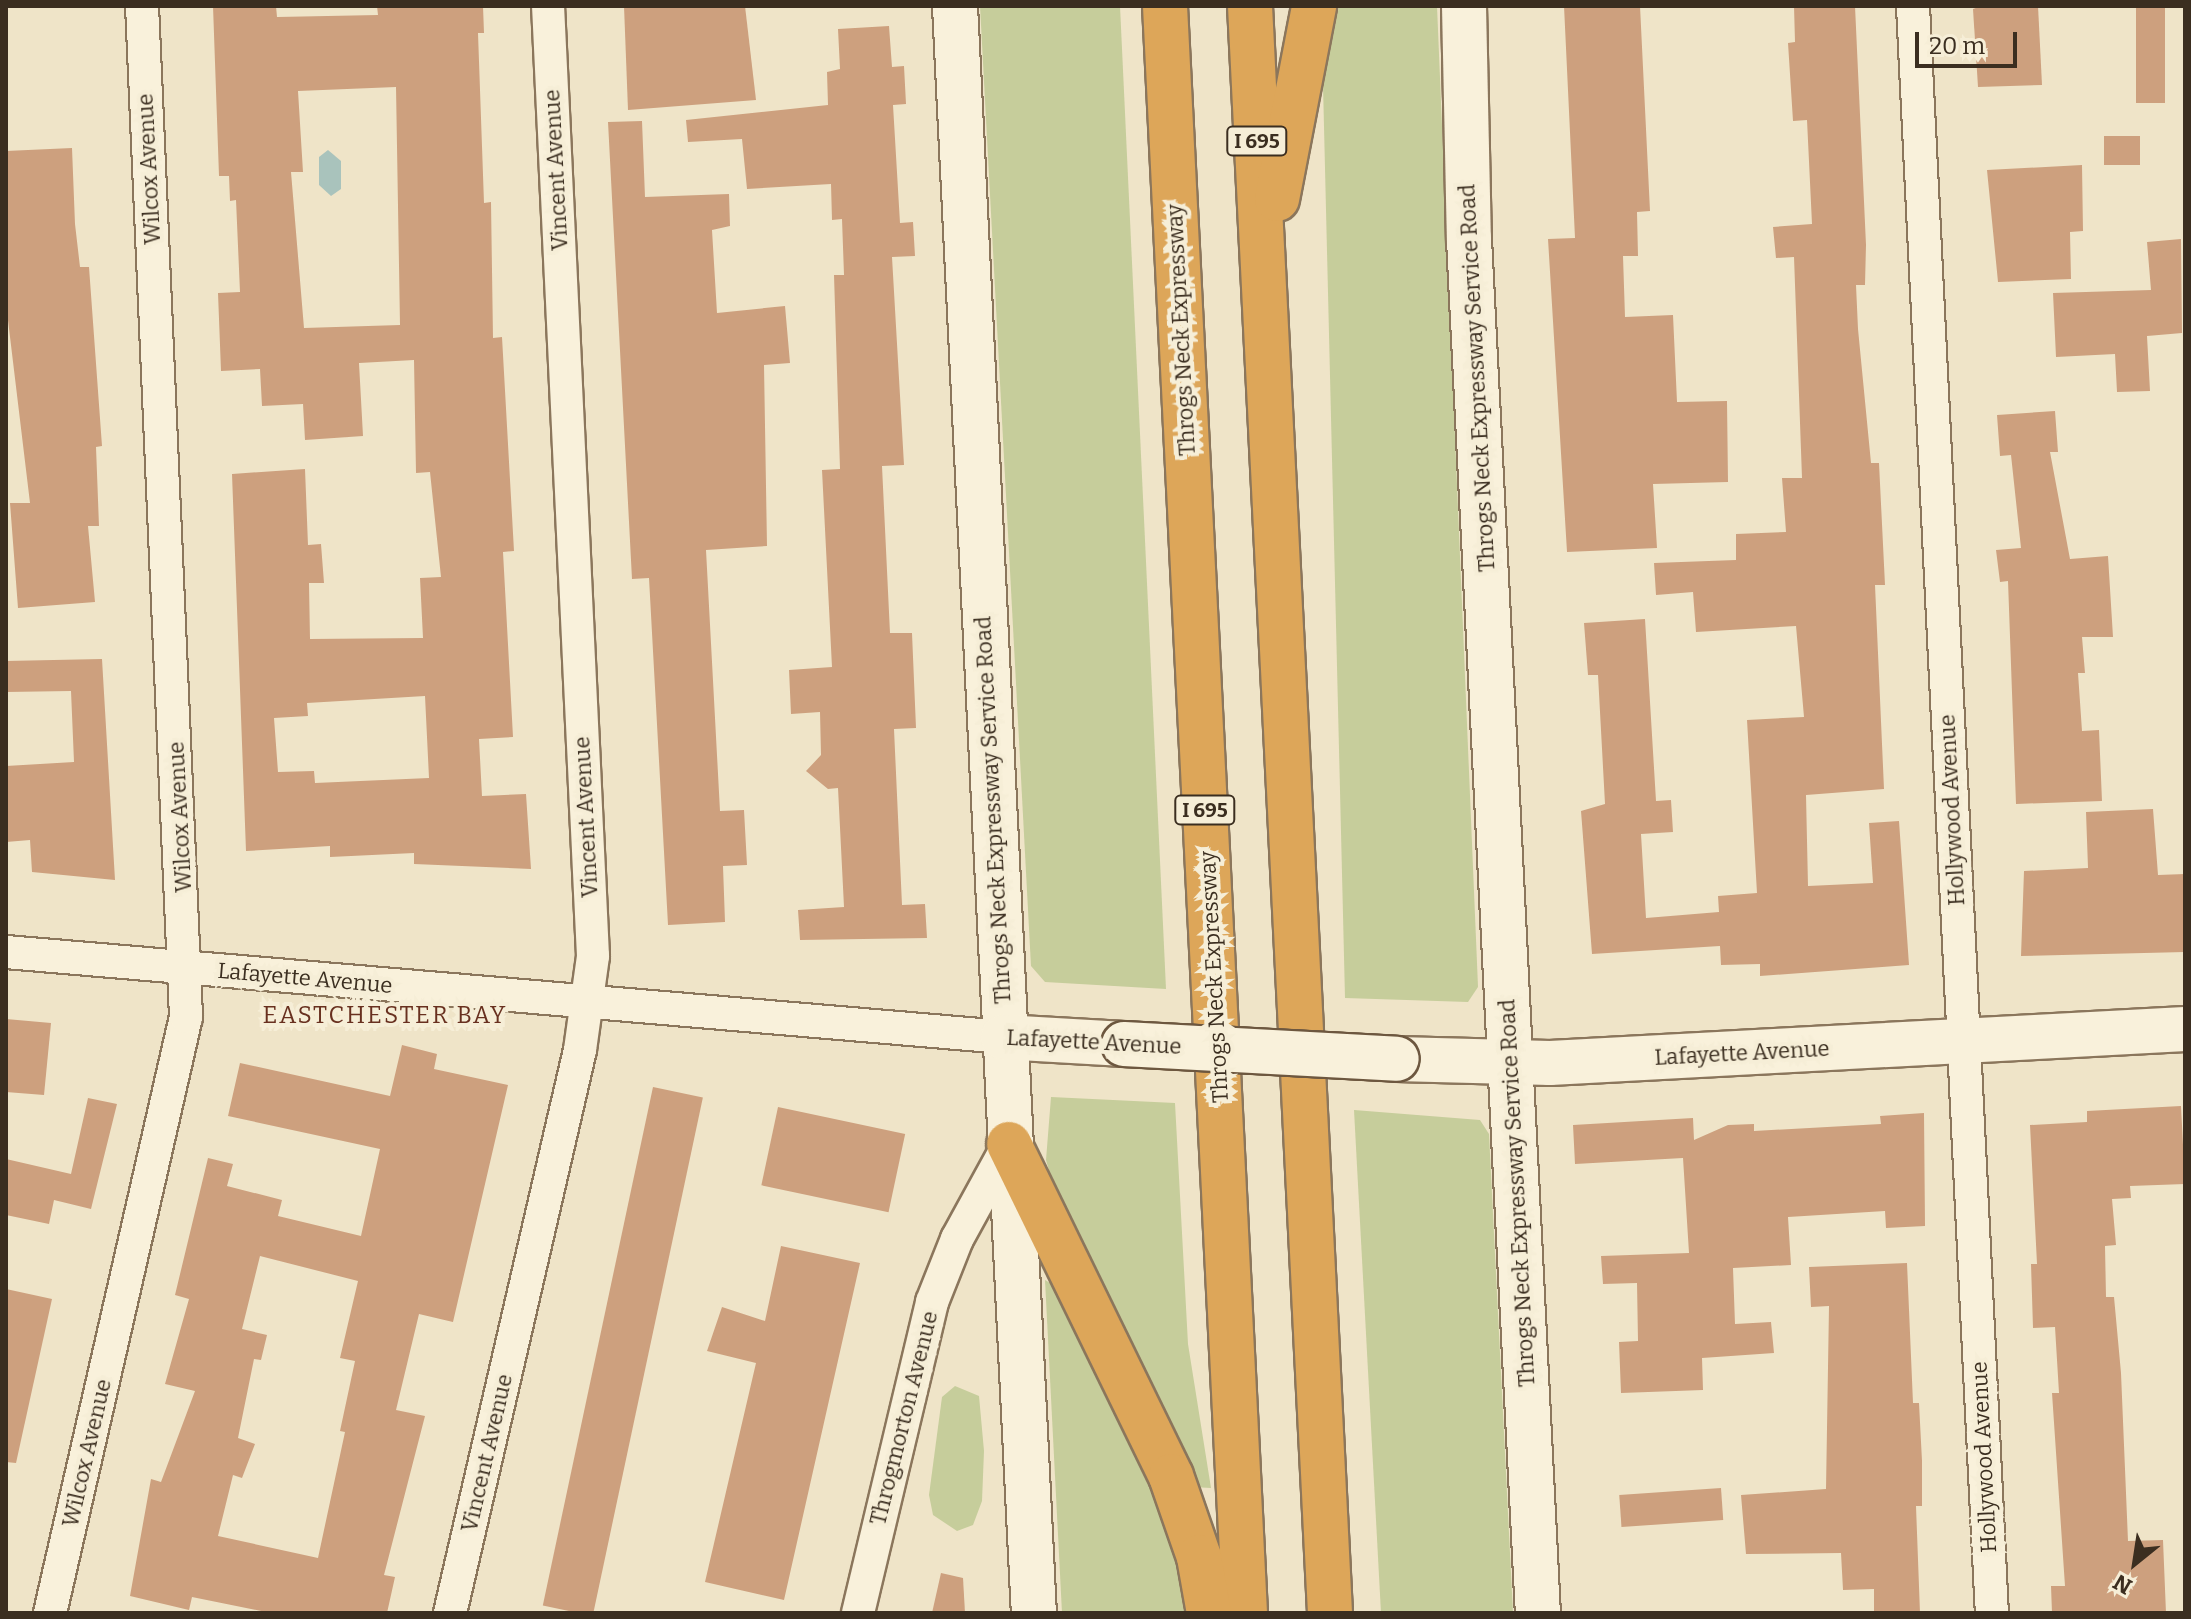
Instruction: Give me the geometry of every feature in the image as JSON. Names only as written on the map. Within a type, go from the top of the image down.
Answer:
[{"type":"highway","name":"Throgs Neck Expressway","points":[[1165,6],[1245,1613]]},
{"type":"highway","name":"I 695","points":[[1250,6],[1330,1613]]},
{"type":"highway","points":[[1264,276],[1314,6]]},
{"type":"highway","points":[[1009,1144],[1171,1476],[1199,1557],[1209,1613]]},
{"type":"street","name":"Wilcox Avenue","points":[[50,1613],[186,1017],[142,6]]},
{"type":"street","name":"Vincent Avenue","points":[[450,1613],[588,1002],[593,956],[548,6]]},
{"type":"street","name":"Throgs Neck Expressway Service Road","points":[[955,6],[1003,1037],[1034,1613]]},
{"type":"street","name":"Throgs Neck Expressway Service Road","points":[[1464,6],[1538,1613]]},
{"type":"street","name":"Hollywood Avenue","points":[[1913,6],[1992,1613]]},
{"type":"street","name":"Lafayette Avenue","points":[[6,952],[1003,1037],[1511,1064],[2185,1029]]},
{"type":"street","name":"Throgmorton Avenue","points":[[858,1613],[932,1302],[957,1239],[1009,1144]]},
{"type":"green space","points":[[980,6],[1120,6],[1166,989],[1045,982],[1031,966]]},
{"type":"green space","points":[[1339,6],[1437,6],[1478,987],[1468,1002],[1345,998],[1323,85]]},
{"type":"green space","points":[[1051,1097],[1175,1103],[1188,1344],[1211,1488],[1193,1487],[1056,1195],[1046,1160]]},
{"type":"green space","points":[[1354,1110],[1480,1120],[1489,1134],[1513,1613],[1381,1613]]},
{"type":"green space","points":[[1045,1280],[1055,1286],[1169,1508],[1188,1613],[1062,1613]]},
{"type":"green space","points":[[955,1386],[979,1396],[984,1451],[982,1501],[973,1525],[957,1531],[933,1515],[929,1495],[942,1397]]},
{"type":"water","points":[[328,150],[341,161],[341,189],[331,196],[319,185],[319,157]]},
{"type":"building","points":[[213,6],[276,6],[277,17],[378,15],[377,6],[483,6],[484,33],[478,33],[484,203],[491,202],[493,338],[502,337],[514,551],[503,552],[513,737],[479,739],[482,796],[526,794],[531,869],[414,864],[414,853],[330,857],[330,846],[246,851],[232,474],[305,469],[308,545],[321,544],[324,583],[309,583],[310,639],[423,638],[420,578],[441,577],[430,472],[416,473],[414,360],[359,363],[363,436],[305,440],[303,404],[262,406],[260,369],[221,371],[218,293],[240,292],[236,200],[230,201],[229,176],[219,176]],"holes":[[[396,87],[400,325],[304,328],[291,172],[303,172],[298,91]],[[425,696],[429,778],[315,783],[314,771],[278,772],[274,718],[308,716],[307,703]]]},
{"type":"building","points":[[624,6],[745,6],[756,100],[628,110]]},
{"type":"building","points":[[1564,6],[1640,6],[1650,211],[1637,212],[1638,256],[1623,256],[1625,317],[1673,315],[1677,402],[1727,401],[1728,482],[1653,484],[1657,548],[1567,552],[1548,239],[1575,238]]},
{"type":"building","points":[[1794,6],[1855,6],[1866,245],[1865,285],[1856,285],[1858,329],[1871,463],[1879,463],[1885,585],[1875,585],[1884,789],[1806,795],[1808,886],[1873,883],[1869,823],[1899,821],[1909,965],[1760,976],[1760,964],[1721,965],[1720,946],[1592,954],[1581,811],[1605,804],[1598,675],[1588,675],[1584,623],[1645,619],[1656,801],[1671,800],[1673,832],[1641,834],[1646,918],[1719,912],[1718,896],[1757,893],[1747,720],[1804,717],[1796,626],[1696,632],[1693,592],[1656,595],[1654,563],[1736,560],[1736,534],[1786,532],[1782,478],[1802,478],[1794,257],[1776,258],[1773,227],[1812,224],[1807,120],[1793,121],[1788,43],[1795,42]]},
{"type":"building","points":[[1981,6],[2038,6],[2042,85],[1978,87],[1973,9]]},
{"type":"building","points":[[2136,6],[2165,6],[2165,103],[2136,103]]},
{"type":"building","points":[[889,26],[892,67],[904,66],[906,104],[893,105],[900,223],[913,222],[915,256],[892,257],[904,465],[882,466],[890,633],[912,633],[916,728],[894,729],[902,905],[925,904],[927,938],[800,940],[798,910],[844,907],[838,788],[828,789],[806,771],[821,755],[820,712],[791,714],[789,670],[832,667],[822,470],[840,469],[834,275],[844,275],[842,219],[832,220],[831,184],[747,189],[742,139],[688,142],[686,120],[828,105],[827,72],[840,69],[838,29]]},
{"type":"building","points":[[642,121],[645,197],[729,194],[730,226],[712,230],[717,313],[785,306],[790,363],[764,365],[767,546],[706,550],[720,811],[744,810],[747,865],[723,866],[725,922],[668,925],[649,578],[632,579],[608,122]]},
{"type":"building","points":[[2104,136],[2140,136],[2140,165],[2104,165]]},
{"type":"building","points":[[72,148],[80,267],[89,267],[102,446],[96,447],[99,526],[88,526],[95,602],[18,608],[10,503],[30,503],[7,312],[6,151]]},
{"type":"building","points":[[2082,165],[2083,231],[2070,232],[2071,279],[1998,282],[1987,170]]},
{"type":"building","points":[[2181,239],[2182,333],[2147,336],[2150,391],[2117,392],[2115,354],[2056,357],[2053,293],[2151,290],[2147,242]]},
{"type":"building","points":[[2055,411],[2058,452],[2050,452],[2070,559],[2108,556],[2113,637],[2082,637],[2085,673],[2078,673],[2082,731],[2099,730],[2102,801],[2016,804],[2008,581],[2000,582],[1996,550],[2021,548],[2011,455],[2000,456],[1997,415]]},
{"type":"building","points":[[102,659],[115,880],[32,872],[30,840],[6,842],[6,766],[74,762],[71,691],[6,692],[6,661]]},
{"type":"building","points":[[2153,809],[2158,875],[2185,874],[2185,952],[2021,956],[2024,871],[2088,868],[2086,812]]},
{"type":"building","points":[[6,1019],[51,1023],[44,1095],[6,1092]]},
{"type":"building","points":[[402,1045],[437,1054],[434,1069],[508,1085],[453,1322],[419,1314],[396,1410],[425,1416],[384,1575],[395,1577],[387,1613],[271,1613],[192,1597],[189,1610],[130,1596],[151,1479],[161,1482],[195,1391],[165,1384],[189,1299],[175,1295],[208,1158],[233,1164],[227,1186],[282,1200],[278,1216],[361,1236],[380,1149],[228,1116],[240,1063],[390,1096]],"holes":[[[260,1256],[358,1281],[340,1358],[355,1361],[340,1431],[345,1432],[318,1558],[218,1536],[233,1475],[242,1478],[255,1444],[238,1438],[254,1359],[261,1360],[267,1335],[242,1329]]]},
{"type":"building","points":[[653,1087],[703,1098],[593,1613],[543,1605]]},
{"type":"building","points":[[88,1098],[117,1104],[91,1209],[54,1200],[49,1224],[6,1215],[6,1159],[71,1174]]},
{"type":"building","points":[[2181,1106],[2185,1184],[2130,1186],[2131,1198],[2112,1199],[2116,1245],[2105,1246],[2106,1297],[2114,1297],[2121,1373],[2128,1541],[2163,1540],[2166,1613],[2052,1613],[2051,1586],[2065,1586],[2052,1393],[2059,1393],[2055,1327],[2033,1328],[2031,1264],[2037,1264],[2030,1125],[2087,1122],[2087,1111]]},
{"type":"building","points":[[778,1107],[905,1134],[889,1212],[761,1185]]},
{"type":"building","points":[[1924,1113],[1925,1226],[1886,1228],[1885,1211],[1788,1217],[1791,1265],[1733,1268],[1735,1324],[1771,1322],[1774,1353],[1702,1358],[1703,1390],[1621,1393],[1619,1342],[1638,1341],[1637,1283],[1603,1284],[1601,1256],[1689,1253],[1683,1158],[1575,1164],[1573,1125],[1693,1118],[1694,1140],[1728,1125],[1754,1124],[1754,1131],[1881,1124],[1880,1116]]},
{"type":"building","points":[[781,1246],[860,1263],[784,1600],[705,1582],[756,1363],[707,1351],[722,1307],[765,1321]]},
{"type":"building","points":[[1907,1263],[1913,1403],[1919,1403],[1922,1461],[1922,1506],[1916,1506],[1920,1613],[1874,1613],[1874,1589],[1843,1590],[1841,1553],[1746,1554],[1741,1495],[1826,1489],[1829,1306],[1811,1307],[1809,1267]]},
{"type":"building","points":[[6,1289],[52,1299],[16,1463],[6,1462]]},
{"type":"building","points":[[1721,1488],[1723,1520],[1621,1527],[1619,1495]]},
{"type":"building","points":[[941,1573],[963,1578],[965,1613],[932,1613]]},
{"type":"district","name":"EASTCHESTER BAY","points":[[385,1016]]}]
